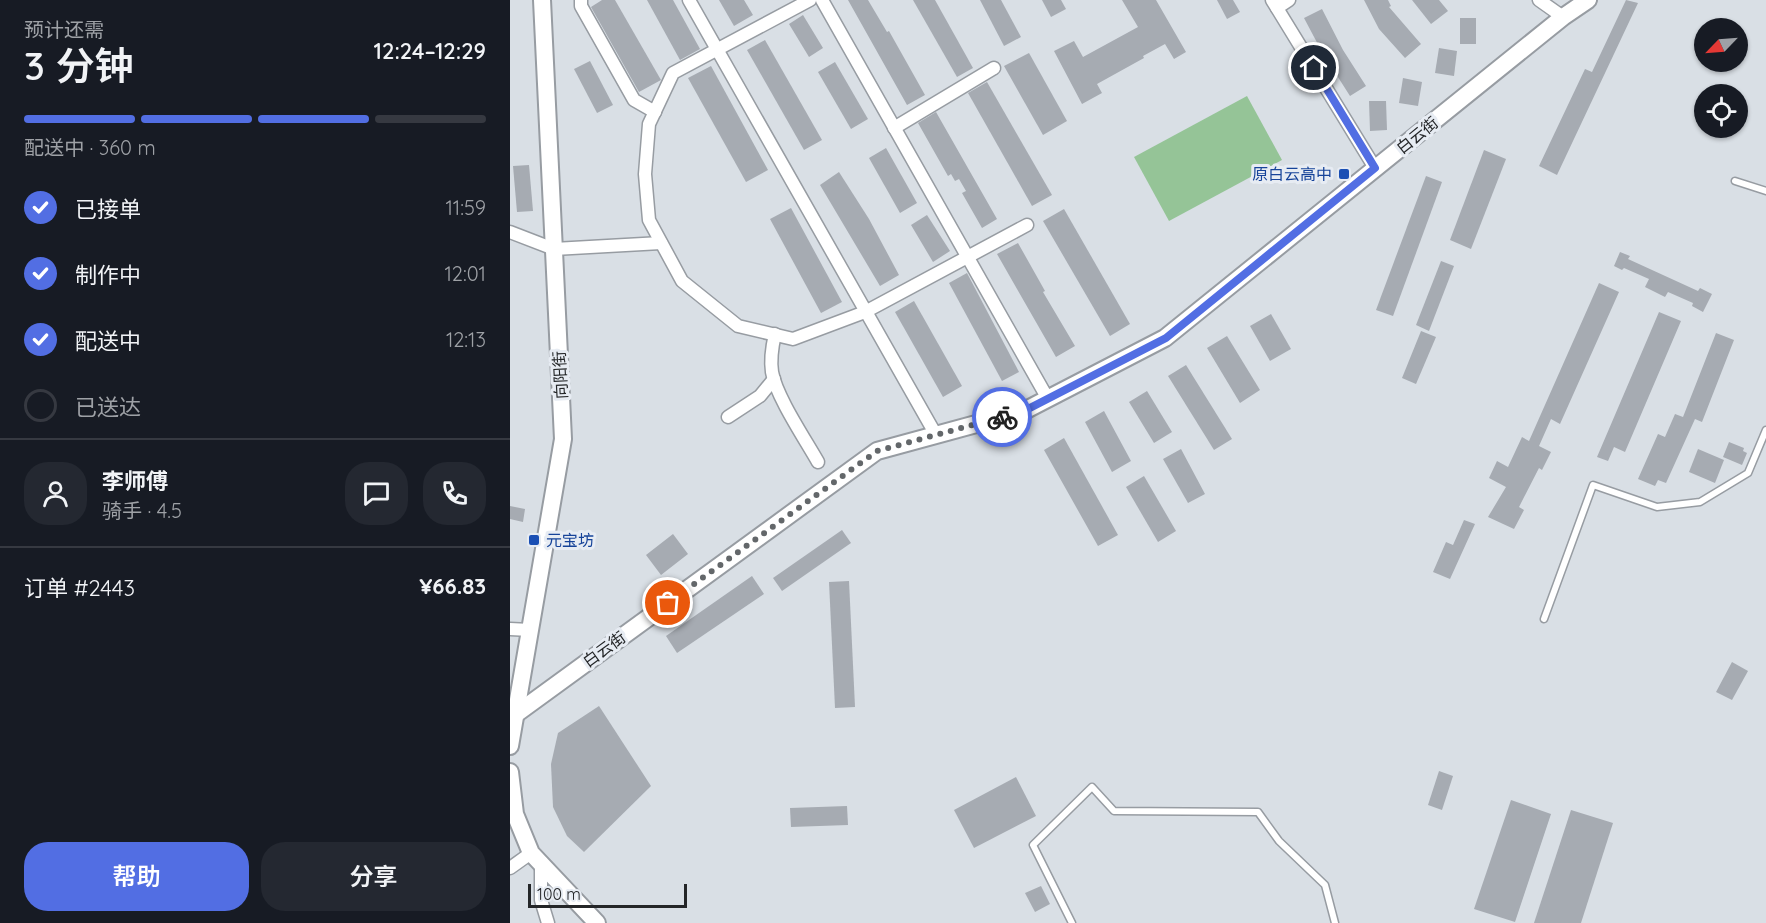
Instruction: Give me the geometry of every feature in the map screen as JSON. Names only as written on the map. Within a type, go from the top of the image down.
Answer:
[{"type":"main road","name":"向阳街","points":[[510,746],[563,439],[542,0]]},
{"type":"main road","name":"白云街","points":[[516,714],[877,451],[1024,411],[1166,338],[1563,17],[1588,0]]},
{"type":"main road","points":[[510,772],[514,814],[536,858],[597,923]]},
{"type":"street","points":[[581,0],[581,6],[634,100],[655,112]]},
{"type":"street","points":[[689,0],[936,435]]},
{"type":"street","points":[[810,0],[674,74],[649,124],[645,174],[649,220],[682,281],[738,326],[793,339],[866,312],[1027,225]]},
{"type":"street","points":[[822,0],[1048,399]]},
{"type":"street","points":[[1289,0],[1275,4],[1375,168]]},
{"type":"street","points":[[1539,0],[1563,17]]},
{"type":"street","points":[[894,128],[994,68]]},
{"type":"street","points":[[510,232],[554,249],[661,243]]},
{"type":"street","points":[[775,334],[771,352],[774,379],[818,462]]},
{"type":"street","points":[[728,417],[760,396],[774,379]]},
{"type":"street","points":[[510,629],[530,630]]},
{"type":"street","points":[[510,868],[536,858],[541,900],[548,923]]},
{"type":"lane","points":[[1735,181],[1766,191]]},
{"type":"lane","points":[[1544,619],[1593,485],[1657,507],[1700,502],[1748,473],[1766,430]]},
{"type":"lane","points":[[1072,923],[1033,845],[1092,787],[1114,811],[1257,812],[1279,841],[1325,885],[1335,923]]},
{"type":"green space","points":[[1247,96],[1282,160],[1169,221],[1134,157]]},
{"type":"building","points":[[602,0],[615,0],[661,80],[639,92],[591,7]]},
{"type":"building","points":[[647,0],[673,0],[700,49],[680,60]]},
{"type":"building","points":[[719,0],[744,0],[753,15],[734,26]]},
{"type":"building","points":[[848,0],[868,0],[887,32],[889,31],[925,95],[907,105]]},
{"type":"building","points":[[913,0],[935,0],[973,68],[957,77]]},
{"type":"building","points":[[980,0],[1001,0],[1021,37],[1004,46]]},
{"type":"building","points":[[1042,0],[1061,0],[1066,9],[1051,17]]},
{"type":"building","points":[[1122,0],[1156,0],[1186,52],[1174,59],[1165,44],[1097,84],[1102,93],[1082,104],[1054,51],[1074,41],[1083,57],[1138,27]]},
{"type":"building","points":[[1217,0],[1233,0],[1240,12],[1227,19]]},
{"type":"building","points":[[1364,0],[1388,0],[1391,6],[1389,7],[1421,44],[1405,58],[1379,29]]},
{"type":"building","points":[[1412,0],[1439,0],[1448,11],[1431,24]]},
{"type":"building","points":[[1626,0],[1638,3],[1557,175],[1539,166],[1585,69],[1592,72]]},
{"type":"building","points":[[1322,9],[1343,50],[1366,86],[1350,96],[1304,18]]},
{"type":"building","points":[[803,15],[823,48],[809,57],[789,24]]},
{"type":"building","points":[[1460,18],[1476,18],[1476,44],[1460,44]]},
{"type":"building","points":[[765,40],[822,140],[804,150],[747,50]]},
{"type":"building","points":[[1439,48],[1457,51],[1454,76],[1435,73]]},
{"type":"building","points":[[1029,53],[1067,121],[1043,135],[1004,66]]},
{"type":"building","points":[[590,61],[613,105],[597,113],[574,69]]},
{"type":"building","points":[[835,62],[868,119],[851,129],[818,72]]},
{"type":"building","points":[[711,66],[768,170],[746,182],[688,78]]},
{"type":"building","points":[[1403,78],[1422,82],[1418,106],[1399,103]]},
{"type":"building","points":[[987,82],[1052,195],[1032,206],[968,93]]},
{"type":"building","points":[[1369,101],[1386,101],[1387,130],[1370,131]]},
{"type":"building","points":[[936,112],[997,219],[982,228],[962,193],[966,191],[959,179],[955,181],[951,174],[948,176],[918,123]]},
{"type":"building","points":[[886,148],[917,203],[900,213],[869,158]]},
{"type":"building","points":[[1484,150],[1506,159],[1471,249],[1450,240]]},
{"type":"building","points":[[529,165],[533,211],[517,212],[513,166]]},
{"type":"building","points":[[839,172],[869,219],[899,275],[880,286],[820,185]]},
{"type":"building","points":[[1426,176],[1442,182],[1393,316],[1376,310]]},
{"type":"building","points":[[791,208],[842,302],[821,313],[770,219]]},
{"type":"building","points":[[1064,209],[1130,324],[1110,336],[1043,221]]},
{"type":"building","points":[[927,215],[950,251],[933,262],[911,225]]},
{"type":"building","points":[[1018,243],[1045,291],[1043,292],[1075,346],[1056,357],[997,254]]},
{"type":"building","points":[[1620,252],[1630,256],[1628,259],[1698,291],[1700,288],[1712,294],[1703,312],[1692,306],[1693,303],[1668,292],[1665,297],[1645,287],[1649,279],[1614,266]]},
{"type":"building","points":[[1441,261],[1454,266],[1429,331],[1416,325]]},
{"type":"building","points":[[967,273],[1019,372],[1002,381],[949,283]]},
{"type":"building","points":[[1599,283],[1619,292],[1560,424],[1551,419],[1539,446],[1551,452],[1542,470],[1539,468],[1519,507],[1524,510],[1514,529],[1488,517],[1506,487],[1489,478],[1497,461],[1508,467],[1522,437],[1529,441]]},
{"type":"building","points":[[914,301],[962,386],[943,397],[895,312]]},
{"type":"building","points":[[1659,312],[1681,321],[1625,452],[1614,447],[1608,461],[1597,457]]},
{"type":"building","points":[[1271,314],[1291,349],[1270,361],[1250,326]]},
{"type":"building","points":[[1421,331],[1436,337],[1416,384],[1402,378]]},
{"type":"building","points":[[1716,333],[1734,340],[1702,422],[1695,419],[1666,483],[1658,480],[1655,486],[1638,479],[1658,434],[1665,437],[1675,414],[1683,417]]},
{"type":"building","points":[[1227,336],[1260,390],[1240,403],[1207,348]]},
{"type":"building","points":[[1186,365],[1232,439],[1214,450],[1168,376]]},
{"type":"building","points":[[1147,391],[1172,432],[1154,443],[1129,402]]},
{"type":"building","points":[[1104,411],[1131,461],[1112,472],[1085,422]]},
{"type":"building","points":[[1064,438],[1118,535],[1098,546],[1044,450]]},
{"type":"building","points":[[1729,442],[1744,448],[1743,451],[1747,453],[1742,465],[1723,457]]},
{"type":"building","points":[[1181,449],[1205,494],[1188,503],[1163,459]]},
{"type":"building","points":[[1698,449],[1724,460],[1715,483],[1689,472]]},
{"type":"building","points":[[1144,476],[1176,531],[1158,542],[1126,487]]},
{"type":"building","points":[[510,506],[525,509],[523,522],[510,519]]},
{"type":"building","points":[[1464,520],[1475,524],[1450,579],[1433,572],[1446,542],[1453,545]]},
{"type":"building","points":[[842,530],[851,543],[782,591],[773,578]]},
{"type":"building","points":[[673,534],[688,554],[661,575],[646,555]]},
{"type":"building","points":[[752,576],[764,594],[677,653],[666,636]]},
{"type":"building","points":[[849,581],[855,707],[835,708],[829,582]]},
{"type":"building","points":[[1732,662],[1748,671],[1732,700],[1716,692]]},
{"type":"building","points":[[599,706],[651,786],[584,852],[567,836],[553,807],[551,764],[558,733]]},
{"type":"building","points":[[1439,771],[1453,776],[1442,810],[1428,805]]},
{"type":"building","points":[[1016,777],[1036,816],[974,848],[954,810]]},
{"type":"building","points":[[1511,800],[1551,814],[1515,922],[1474,909]]},
{"type":"building","points":[[847,806],[848,825],[791,827],[790,808]]},
{"type":"building","points":[[1571,810],[1613,823],[1581,923],[1534,923]]},
{"type":"building","points":[[1041,886],[1050,904],[1035,912],[1025,893]]},
{"type":"way so far","points":[[668,603],[877,451],[1002,417]]},
{"type":"place","name":"原白云高中","points":[[1344,174]]},
{"type":"place","name":"元宝坊","points":[[534,540]]},
{"type":"route","points":[[1002,417],[1024,411],[1166,338],[1375,168],[1314,68]]}]
